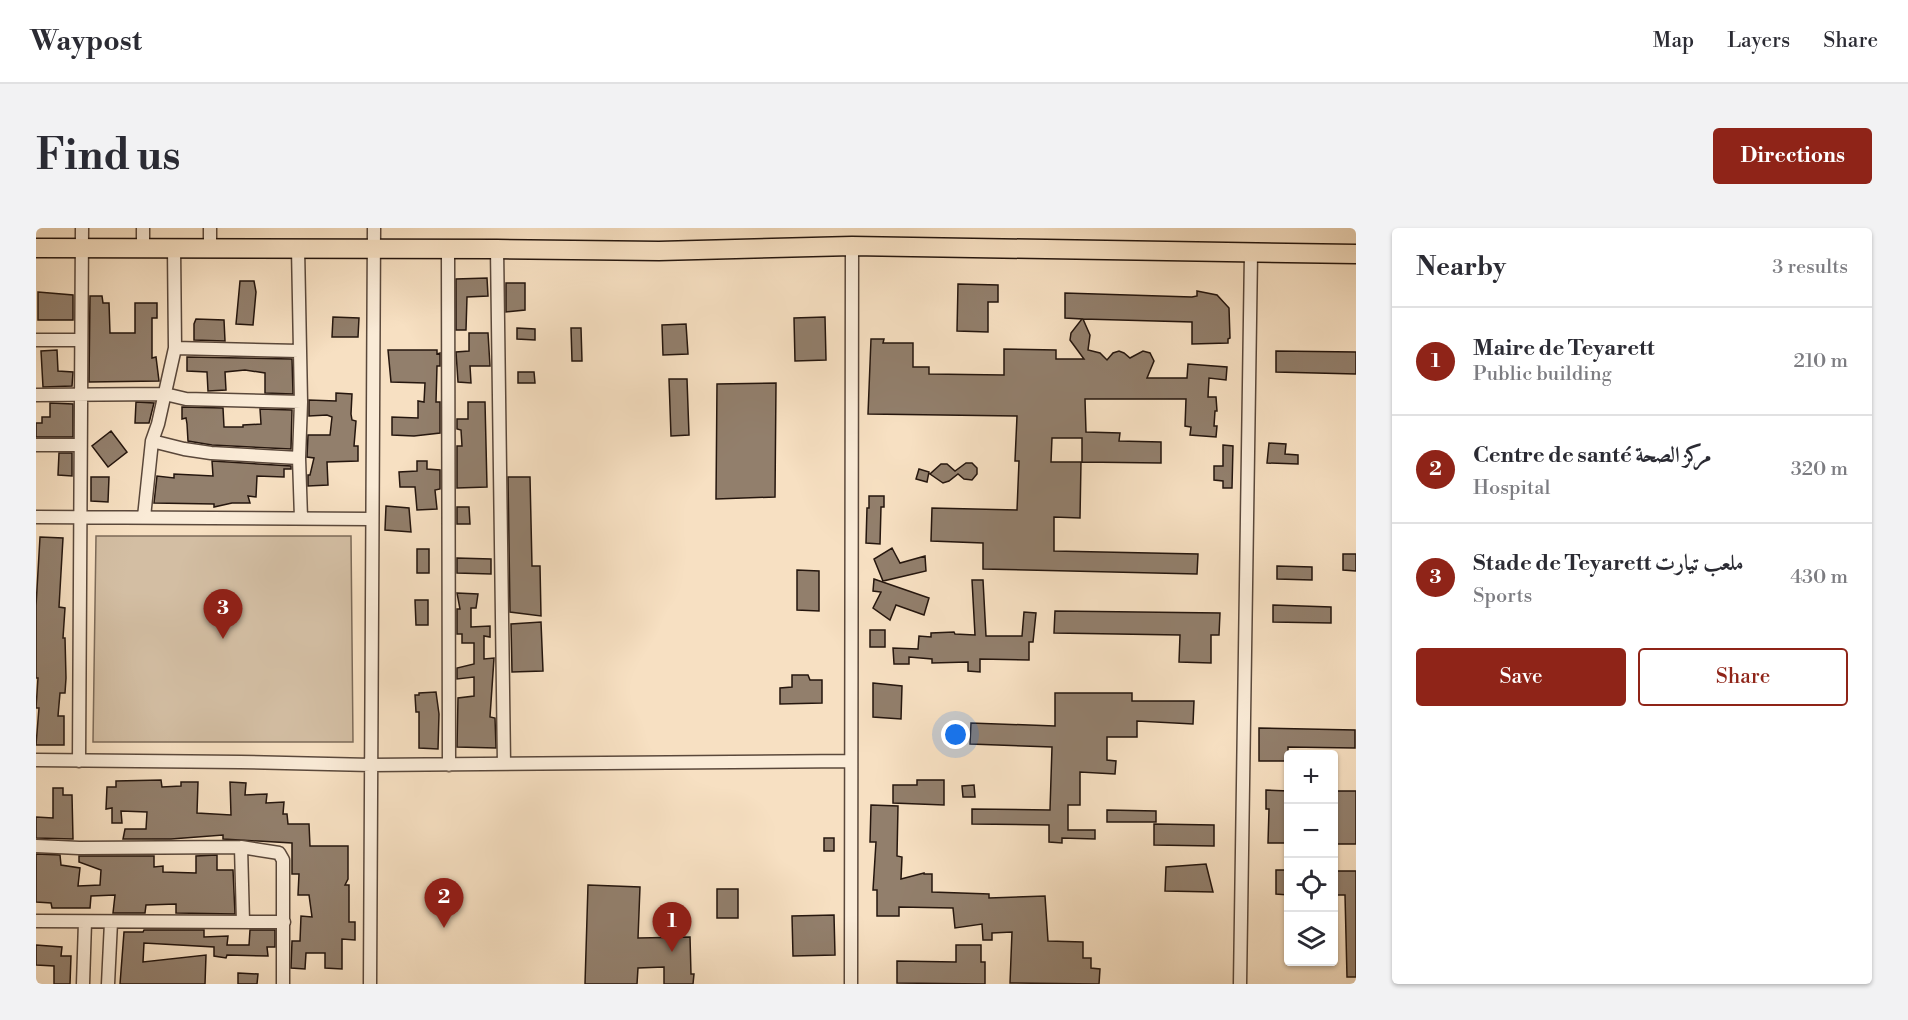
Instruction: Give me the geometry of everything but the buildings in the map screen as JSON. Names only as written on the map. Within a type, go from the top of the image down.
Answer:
[{"type":"highway","points":[[36,248],[659,251],[852,246],[1356,254]]},
{"type":"street","points":[[79,761],[82,228]]},
{"type":"street","points":[[143,228],[143,248]]},
{"type":"street","points":[[210,228],[210,248]]},
{"type":"street","points":[[370,984],[374,228]]},
{"type":"street","points":[[851,984],[852,246]]},
{"type":"street","points":[[144,517],[152,441],[175,348],[174,248]]},
{"type":"street","points":[[298,248],[301,518]]},
{"type":"street","points":[[448,249],[449,765]]},
{"type":"street","points":[[497,249],[504,764]]},
{"type":"street","points":[[1240,984],[1251,253]]},
{"type":"street","points":[[36,340],[80,340]]},
{"type":"street","points":[[175,348],[299,351]]},
{"type":"street","points":[[36,395],[165,394],[186,399],[301,402]]},
{"type":"street","points":[[152,441],[211,453],[299,458]]},
{"type":"street","points":[[36,445],[80,446]]},
{"type":"street","points":[[36,517],[372,519]]},
{"type":"street","points":[[36,760],[370,765],[851,761]]},
{"type":"street","points":[[36,846],[241,847],[275,851],[282,856],[283,984]]},
{"type":"street","points":[[241,847],[243,922]]},
{"type":"street","points":[[36,921],[284,922]]},
{"type":"street","points":[[83,984],[85,922]]},
{"type":"street","points":[[108,984],[111,922]]},
{"type":"shaded area","points":[[96,536],[351,536],[353,742],[93,742]]},
{"type":"place","name":"Stade de Teyarett ملعب تيارت","points":[[223,639]]},
{"type":"place","name":"Centre de santé مركز الصحة","points":[[444,928]]},
{"type":"place","name":"Maire de Teyarett","points":[[672,952]]}]
